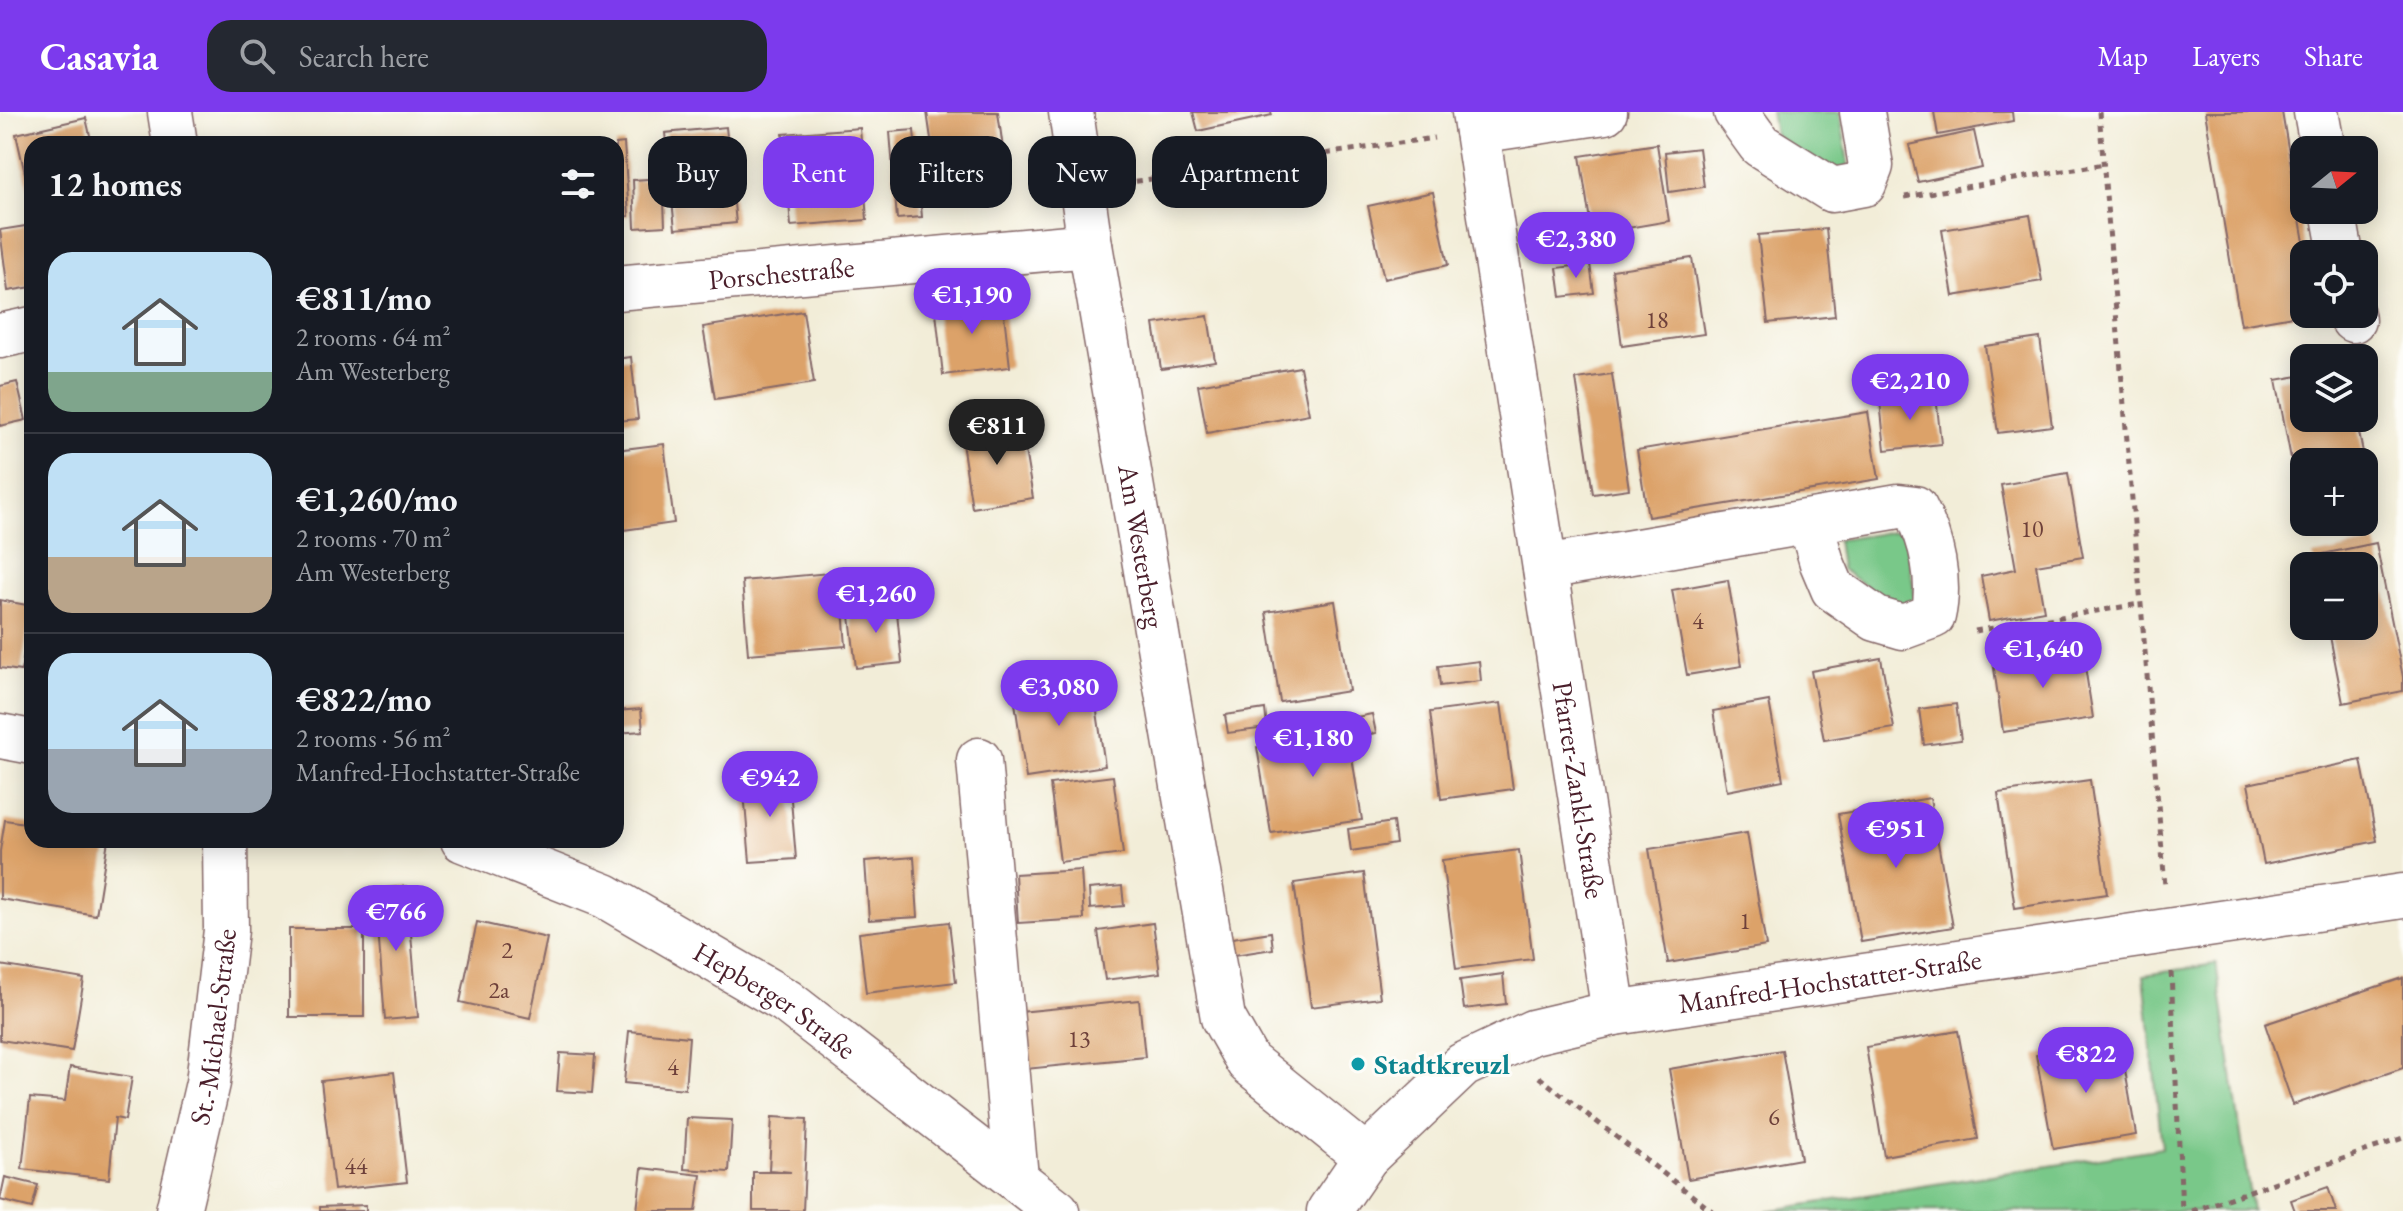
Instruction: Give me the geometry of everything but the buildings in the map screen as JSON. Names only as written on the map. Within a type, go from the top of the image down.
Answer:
[{"type":"street","points":[[170,112],[174,136]]},
{"type":"street","name":"Am Westerberg","points":[[1071,112],[1075,136]]},
{"type":"street","points":[[1475,122],[1605,112]]},
{"type":"street","points":[[1736,112],[1760,145],[1832,190],[1864,184],[1871,166],[1862,112]]},
{"type":"street","points":[[2316,112],[2320,136]]},
{"type":"street","name":"Pfarrer-Zankl-Straße","points":[[1475,122],[1614,1013]]},
{"type":"street","name":"Am Westerberg","points":[[1085,208],[1223,1018],[1248,1062],[1366,1157]]},
{"type":"street","name":"Porschestraße","points":[[624,287],[1090,245]]},
{"type":"street","points":[[0,336],[24,331]]},
{"type":"street","points":[[1545,567],[1899,506],[1915,508],[1927,529],[1938,594],[1933,616],[1903,627],[1876,619],[1833,589],[1810,522]]},
{"type":"street","points":[[0,736],[24,740]]},
{"type":"street","points":[[979,760],[1016,1178]]},
{"type":"street","name":"St.-Michael-Straße","points":[[178,1211],[208,1083],[226,930],[225,848]]},
{"type":"street","name":"Hepberger Straße","points":[[483,848],[605,896],[786,1001],[1057,1211]]},
{"type":"street","name":"Manfred-Hochstatter-Straße","points":[[1329,1211],[1366,1157],[1463,1065],[1533,1032],[1614,1013],[2403,896]]},
{"type":"path","points":[[2099,112],[2169,932],[2182,1211]]},
{"type":"path","points":[[1136,180],[1475,122]]},
{"type":"path","points":[[1864,184],[1892,199],[2105,164]]},
{"type":"path","points":[[1933,616],[1959,633],[2140,604]]},
{"type":"path","points":[[1495,1049],[1557,1089],[1712,1211]]},
{"type":"path","points":[[2192,1211],[2403,1138]]},
{"type":"green space","points":[[1771,112],[1840,112],[1849,170],[1826,173],[1775,135]]},
{"type":"green space","points":[[1905,530],[1916,603],[1894,606],[1841,569],[1837,540]]},
{"type":"green space","points":[[2216,964],[2252,1211],[1766,1211],[2162,1148],[2144,975]]},
{"type":"place","name":"Stadtkreuzl","points":[[1358,1064]]}]
